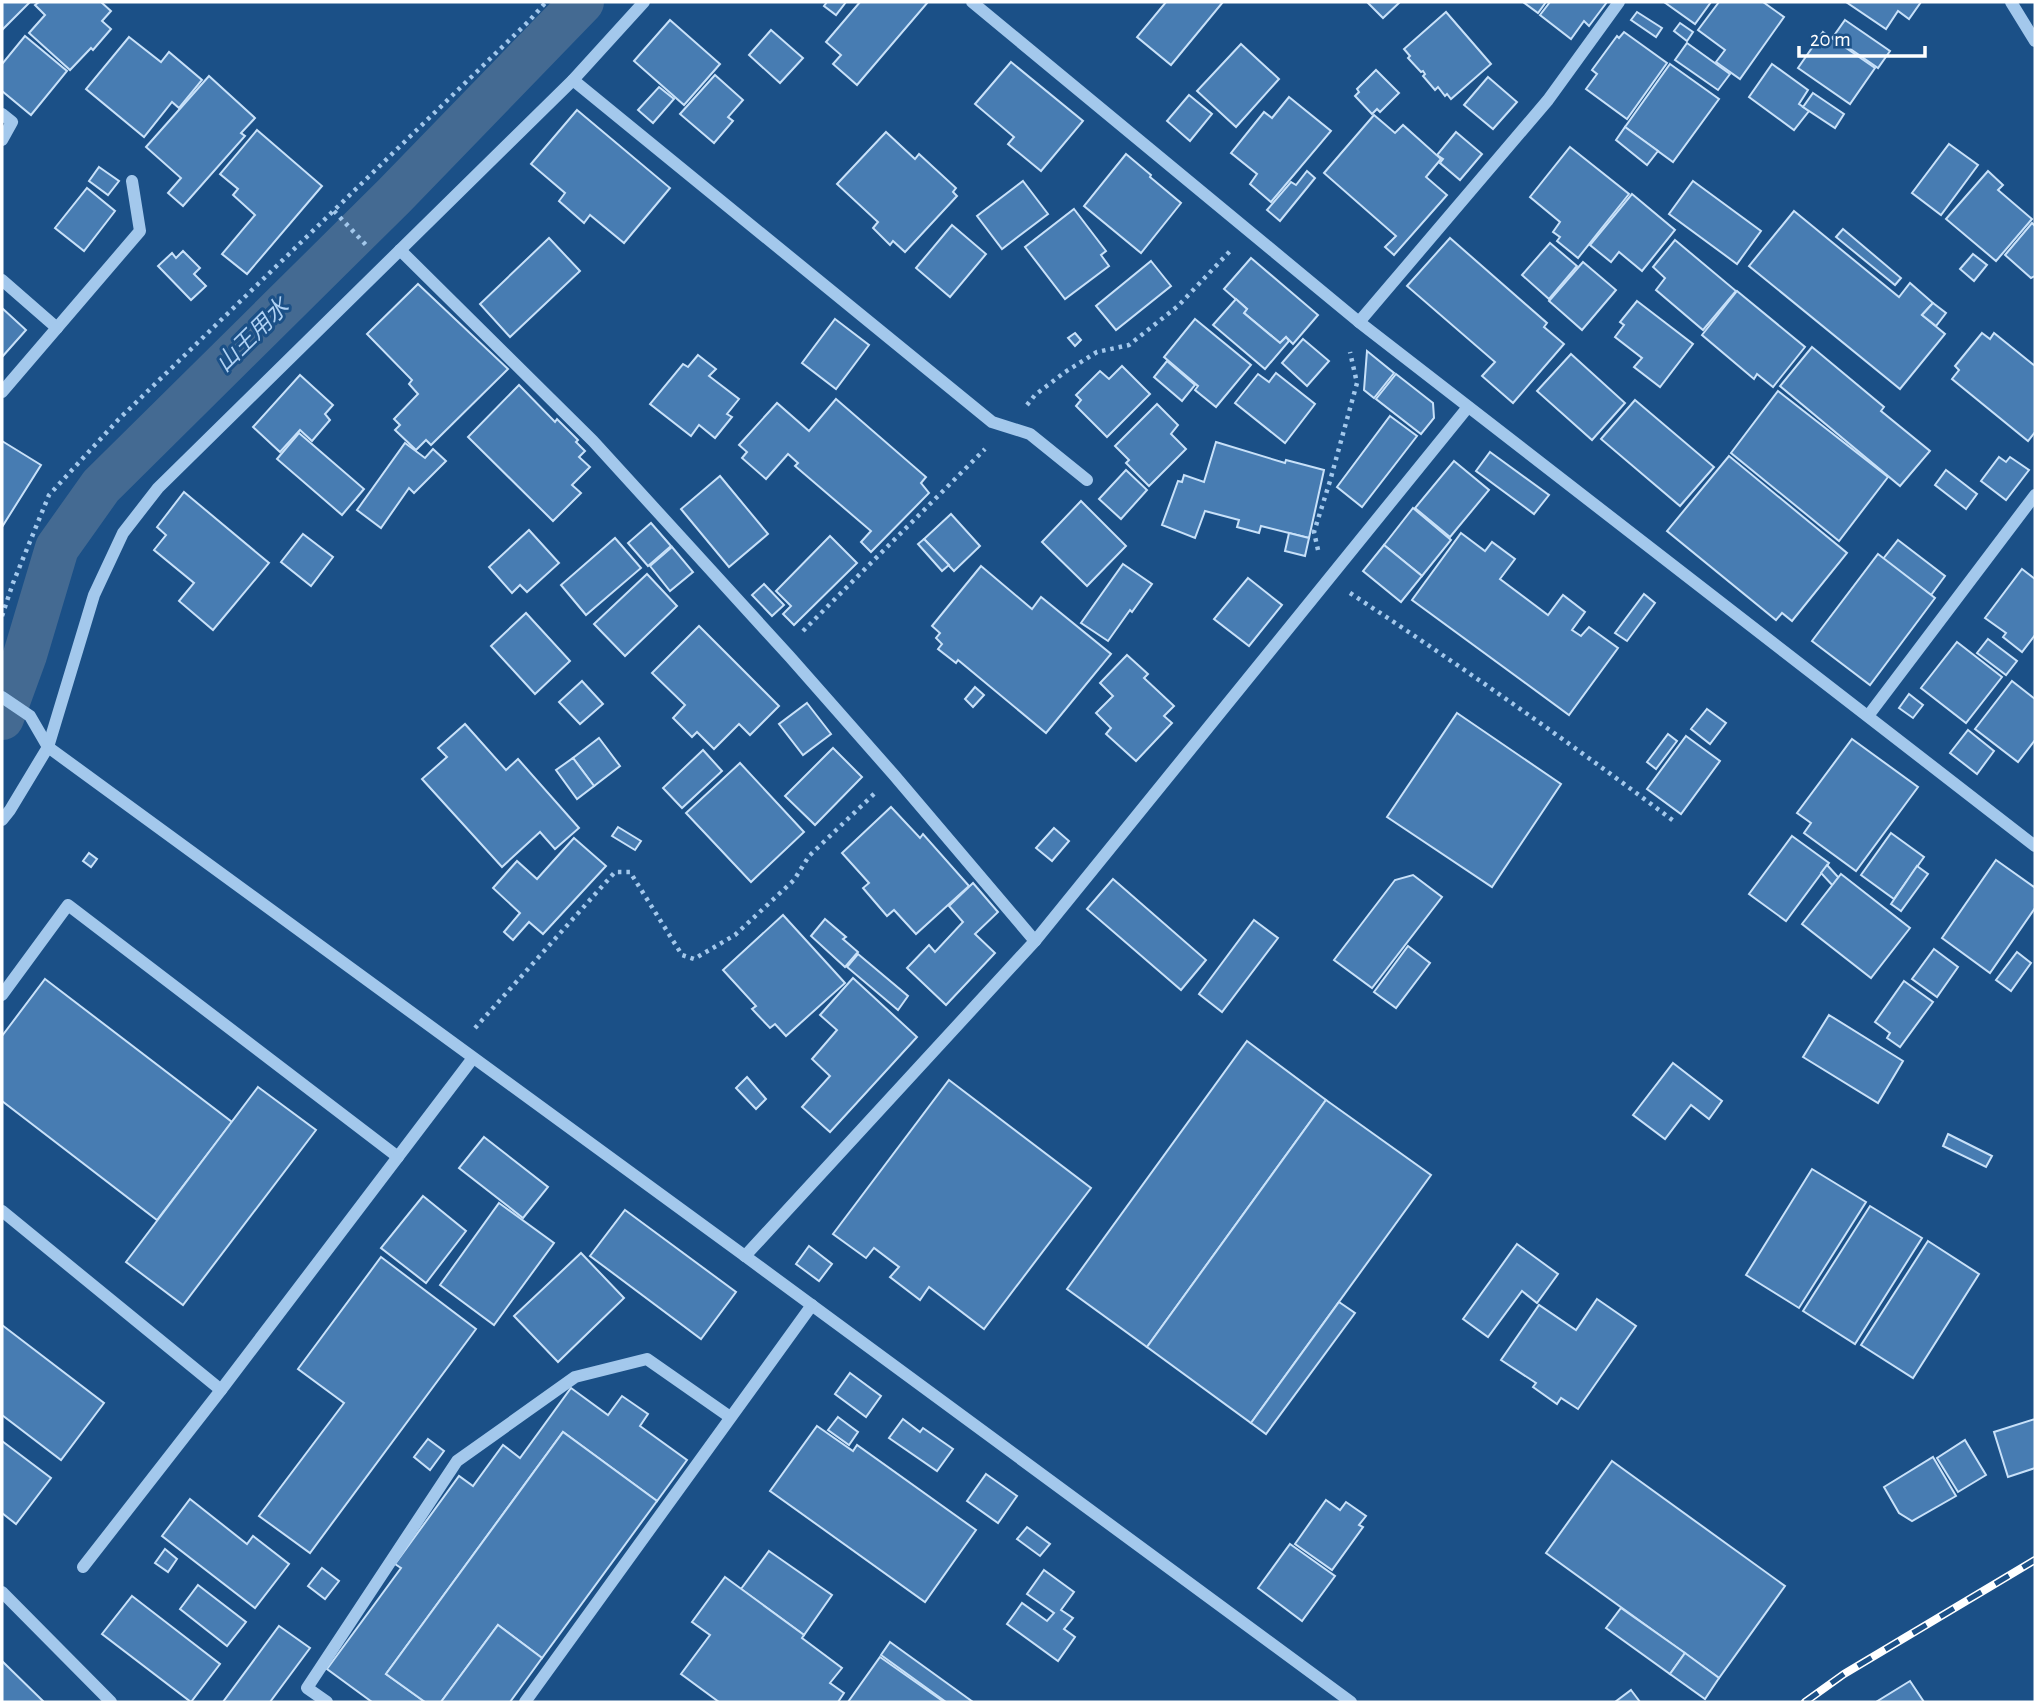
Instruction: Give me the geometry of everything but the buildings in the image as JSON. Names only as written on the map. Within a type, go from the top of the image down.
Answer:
[{"type":"street","points":[[2,820],[48,747],[94,595],[123,533],[158,488],[573,80],[644,2]]},
{"type":"street","points":[[972,2],[1359,322],[2035,846]]},
{"type":"street","points":[[1359,322],[1548,100],[1619,2]]},
{"type":"street","points":[[2011,2],[2035,41]]},
{"type":"street","points":[[573,80],[992,422],[1030,434],[1087,480]]},
{"type":"street","points":[[2,140],[7,118]]},
{"type":"street","points":[[2,392],[140,231],[132,181]]},
{"type":"street","points":[[400,250],[593,441],[894,775],[1035,941]]},
{"type":"street","points":[[2,280],[57,328]]},
{"type":"street","points":[[745,1256],[1035,941],[1468,407]]},
{"type":"street","points":[[1868,716],[2035,495]]},
{"type":"street","points":[[2,697],[30,716],[48,747],[1351,1702]]},
{"type":"street","points":[[2,995],[68,905],[398,1157]]},
{"type":"street","points":[[83,1567],[473,1059]]},
{"type":"street","points":[[2,1211],[221,1390]]},
{"type":"street","points":[[525,1702],[811,1305]]},
{"type":"street","points":[[327,1702],[307,1688],[457,1461],[575,1377],[647,1359],[730,1417]]},
{"type":"street","points":[[2,1592],[111,1702]]},
{"type":"path","points":[[2,616],[50,495],[118,420],[546,2]]},
{"type":"path","points":[[334,211],[385,264]]},
{"type":"path","points":[[1359,322],[1349,346],[1357,383],[1314,532],[1317,549],[1333,574],[1350,593],[1461,666],[1580,750],[1675,822]]},
{"type":"path","points":[[457,1047],[615,872],[630,872],[682,955],[694,959],[735,935],[794,880],[809,856],[894,775]]},
{"type":"waterway","name":"山王用水","points":[[2,718],[25,655],[57,548],[101,486],[394,196],[582,2]]},
{"type":"railway","points":[[1805,1702],[1844,1674],[2035,1560]]}]
